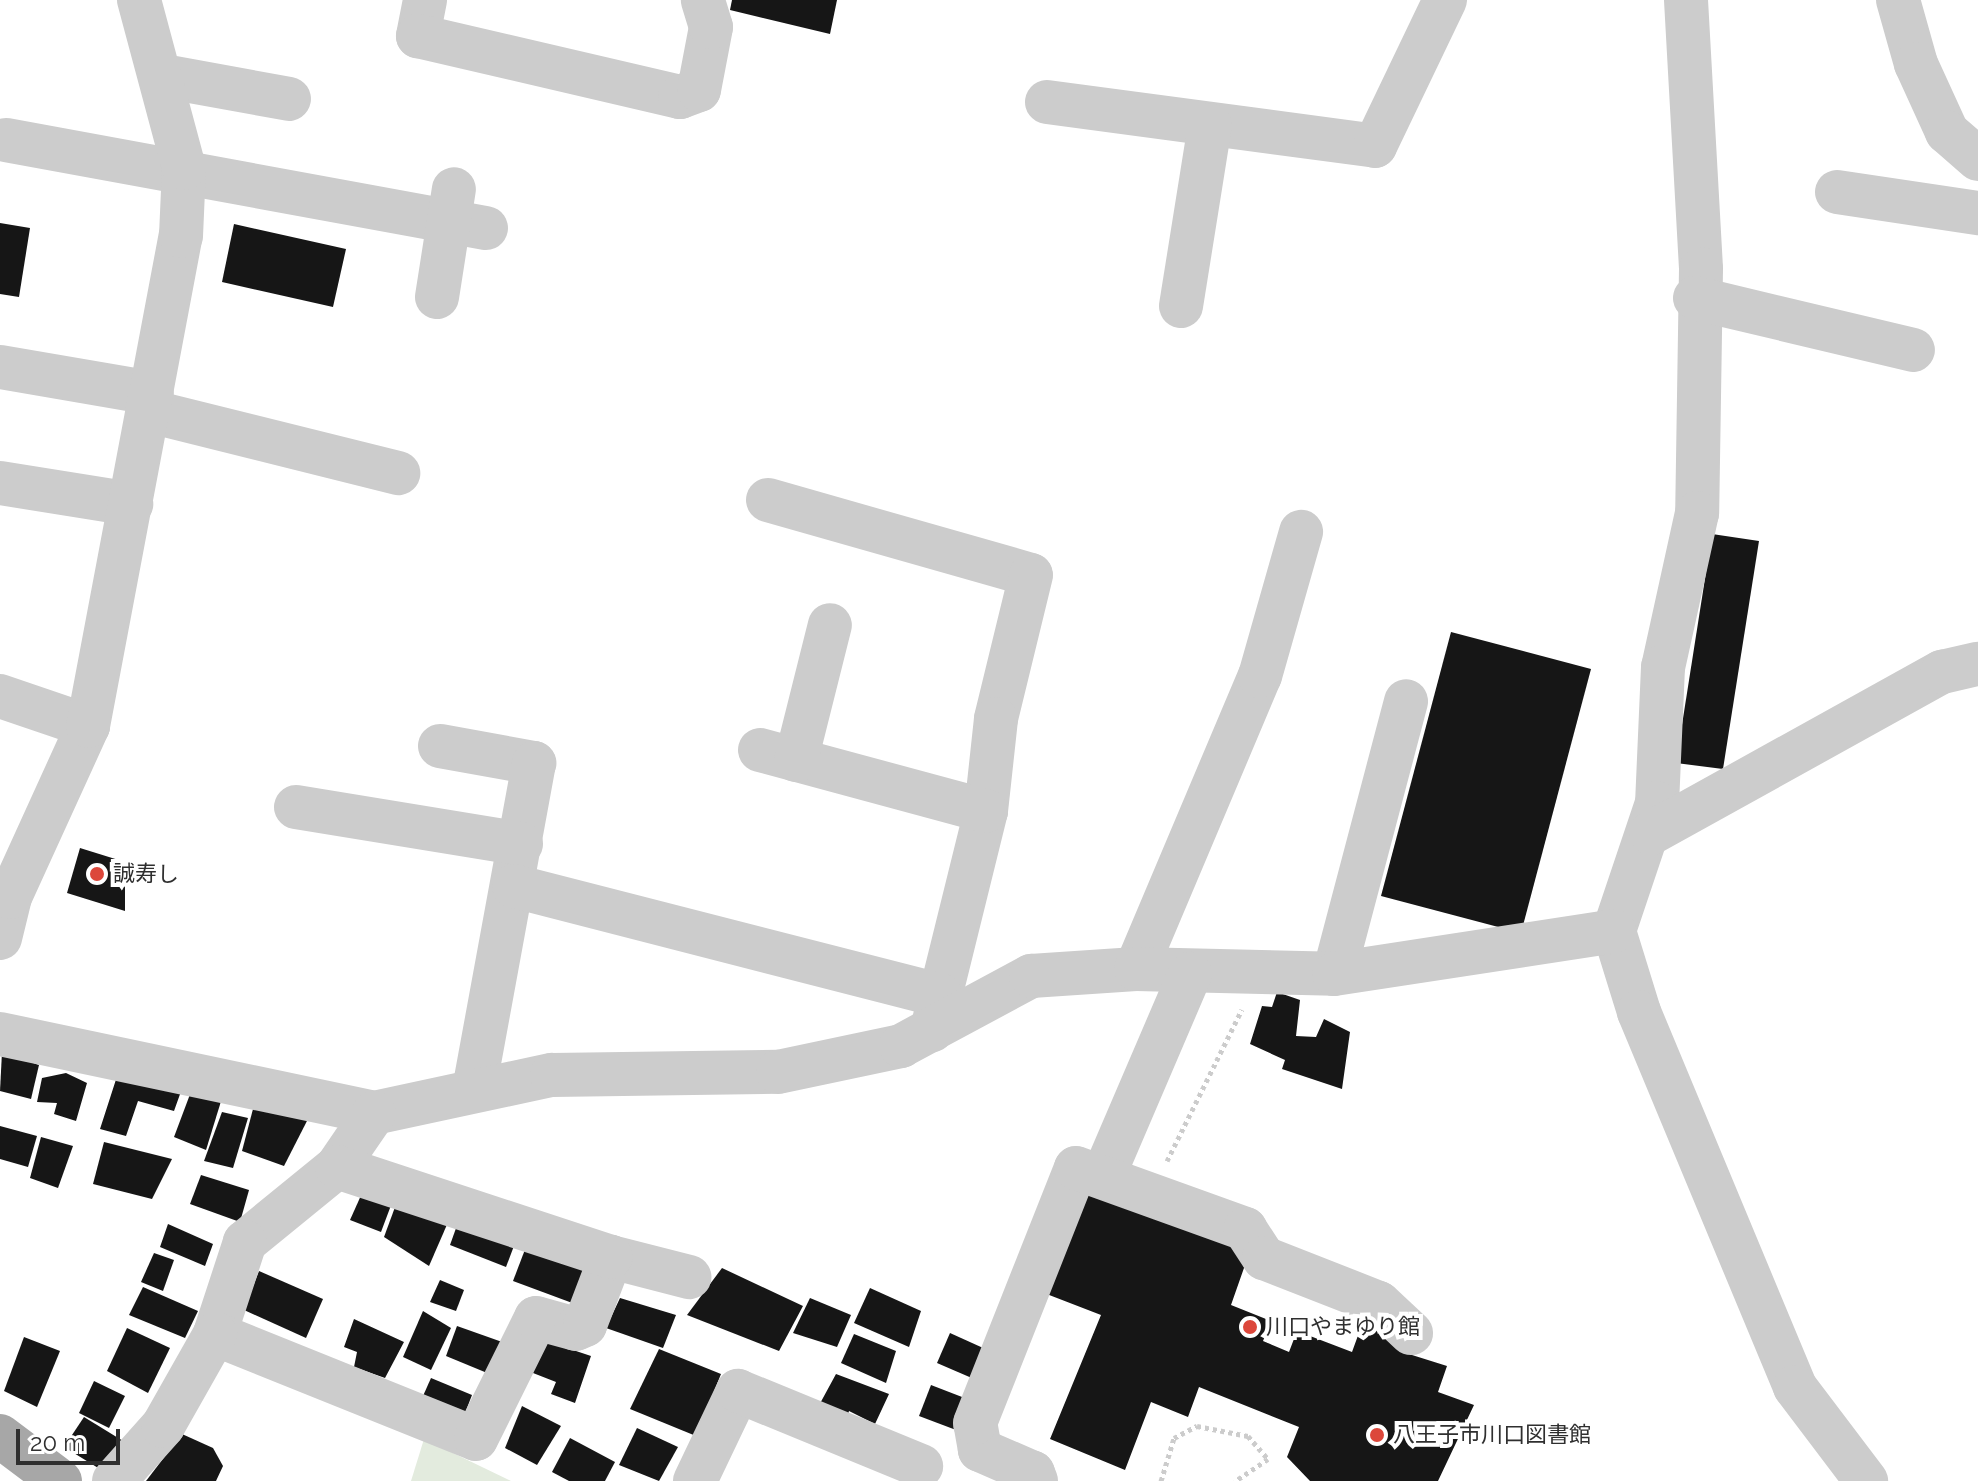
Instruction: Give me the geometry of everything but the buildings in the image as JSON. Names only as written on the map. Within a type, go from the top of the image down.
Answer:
[{"type":"main road","points":[[0,1436],[60,1481]]},
{"type":"street","points":[[0,938],[10,897],[88,726],[181,236],[184,168],[163,76],[139,0]]},
{"type":"street","points":[[425,0],[418,36],[680,97],[699,90],[711,27],[703,0]]},
{"type":"street","points":[[1047,102],[1375,146],[1445,0]]},
{"type":"street","points":[[1686,0],[1701,269],[1695,298],[1697,513],[1663,667],[1651,833],[1614,931],[1639,1012],[1795,1387],[1866,1481]]},
{"type":"street","points":[[1898,0],[1916,64],[1947,132],[1978,159]]},
{"type":"street","points":[[163,76],[289,99]]},
{"type":"street","points":[[1181,306],[1210,125]]},
{"type":"street","points":[[6,140],[463,213],[437,297]]},
{"type":"street","points":[[1837,192],[1978,213]]},
{"type":"street","points":[[1695,298],[1913,350]]},
{"type":"street","points":[[0,367],[150,402],[398,473]]},
{"type":"street","points":[[0,483],[131,504]]},
{"type":"street","points":[[768,500],[1031,575],[996,719],[986,811],[936,1012]]},
{"type":"street","points":[[1136,969],[1260,676],[1301,532]]},
{"type":"street","points":[[830,625],[778,755],[986,811]]},
{"type":"street","points":[[1651,833],[1942,672],[1978,664]]},
{"type":"street","points":[[0,696],[88,726]]},
{"type":"street","points":[[1334,974],[1390,720]]},
{"type":"street","points":[[440,746],[534,763],[474,1091]]},
{"type":"street","points":[[296,807],[517,865],[936,1012]]},
{"type":"street","points":[[0,1034],[374,1113],[552,1075],[778,1072],[901,1046],[936,1012],[1031,976],[1136,969],[1190,974],[1334,974],[1614,931]]},
{"type":"street","points":[[1103,1177],[1190,974]]},
{"type":"street","points":[[114,1481],[163,1426],[215,1334],[245,1242],[337,1167],[374,1113]]},
{"type":"street","points":[[337,1167],[611,1257],[689,1277]]},
{"type":"street","points":[[1036,1481],[1033,1473],[980,1450],[975,1423],[1076,1168],[1245,1229],[1264,1258],[1379,1303],[1411,1333]]},
{"type":"street","points":[[215,1334],[476,1439],[536,1318],[576,1329],[585,1325],[611,1257]]},
{"type":"street","points":[[695,1481],[738,1391],[921,1466]]},
{"type":"path","points":[[1151,1194],[1258,975]]},
{"type":"path","points":[[1161,1481],[1174,1438],[1197,1426],[1248,1436],[1268,1459],[1235,1481]]},
{"type":"shaded area","points":[[424,1439],[511,1481],[411,1481]]},
{"type":"place","name":"誠寿し","points":[[97,874]]},
{"type":"place","name":"川口やまゆり館","points":[[1250,1327]]},
{"type":"place","name":"八王子市川口図書館","points":[[1377,1435]]}]
